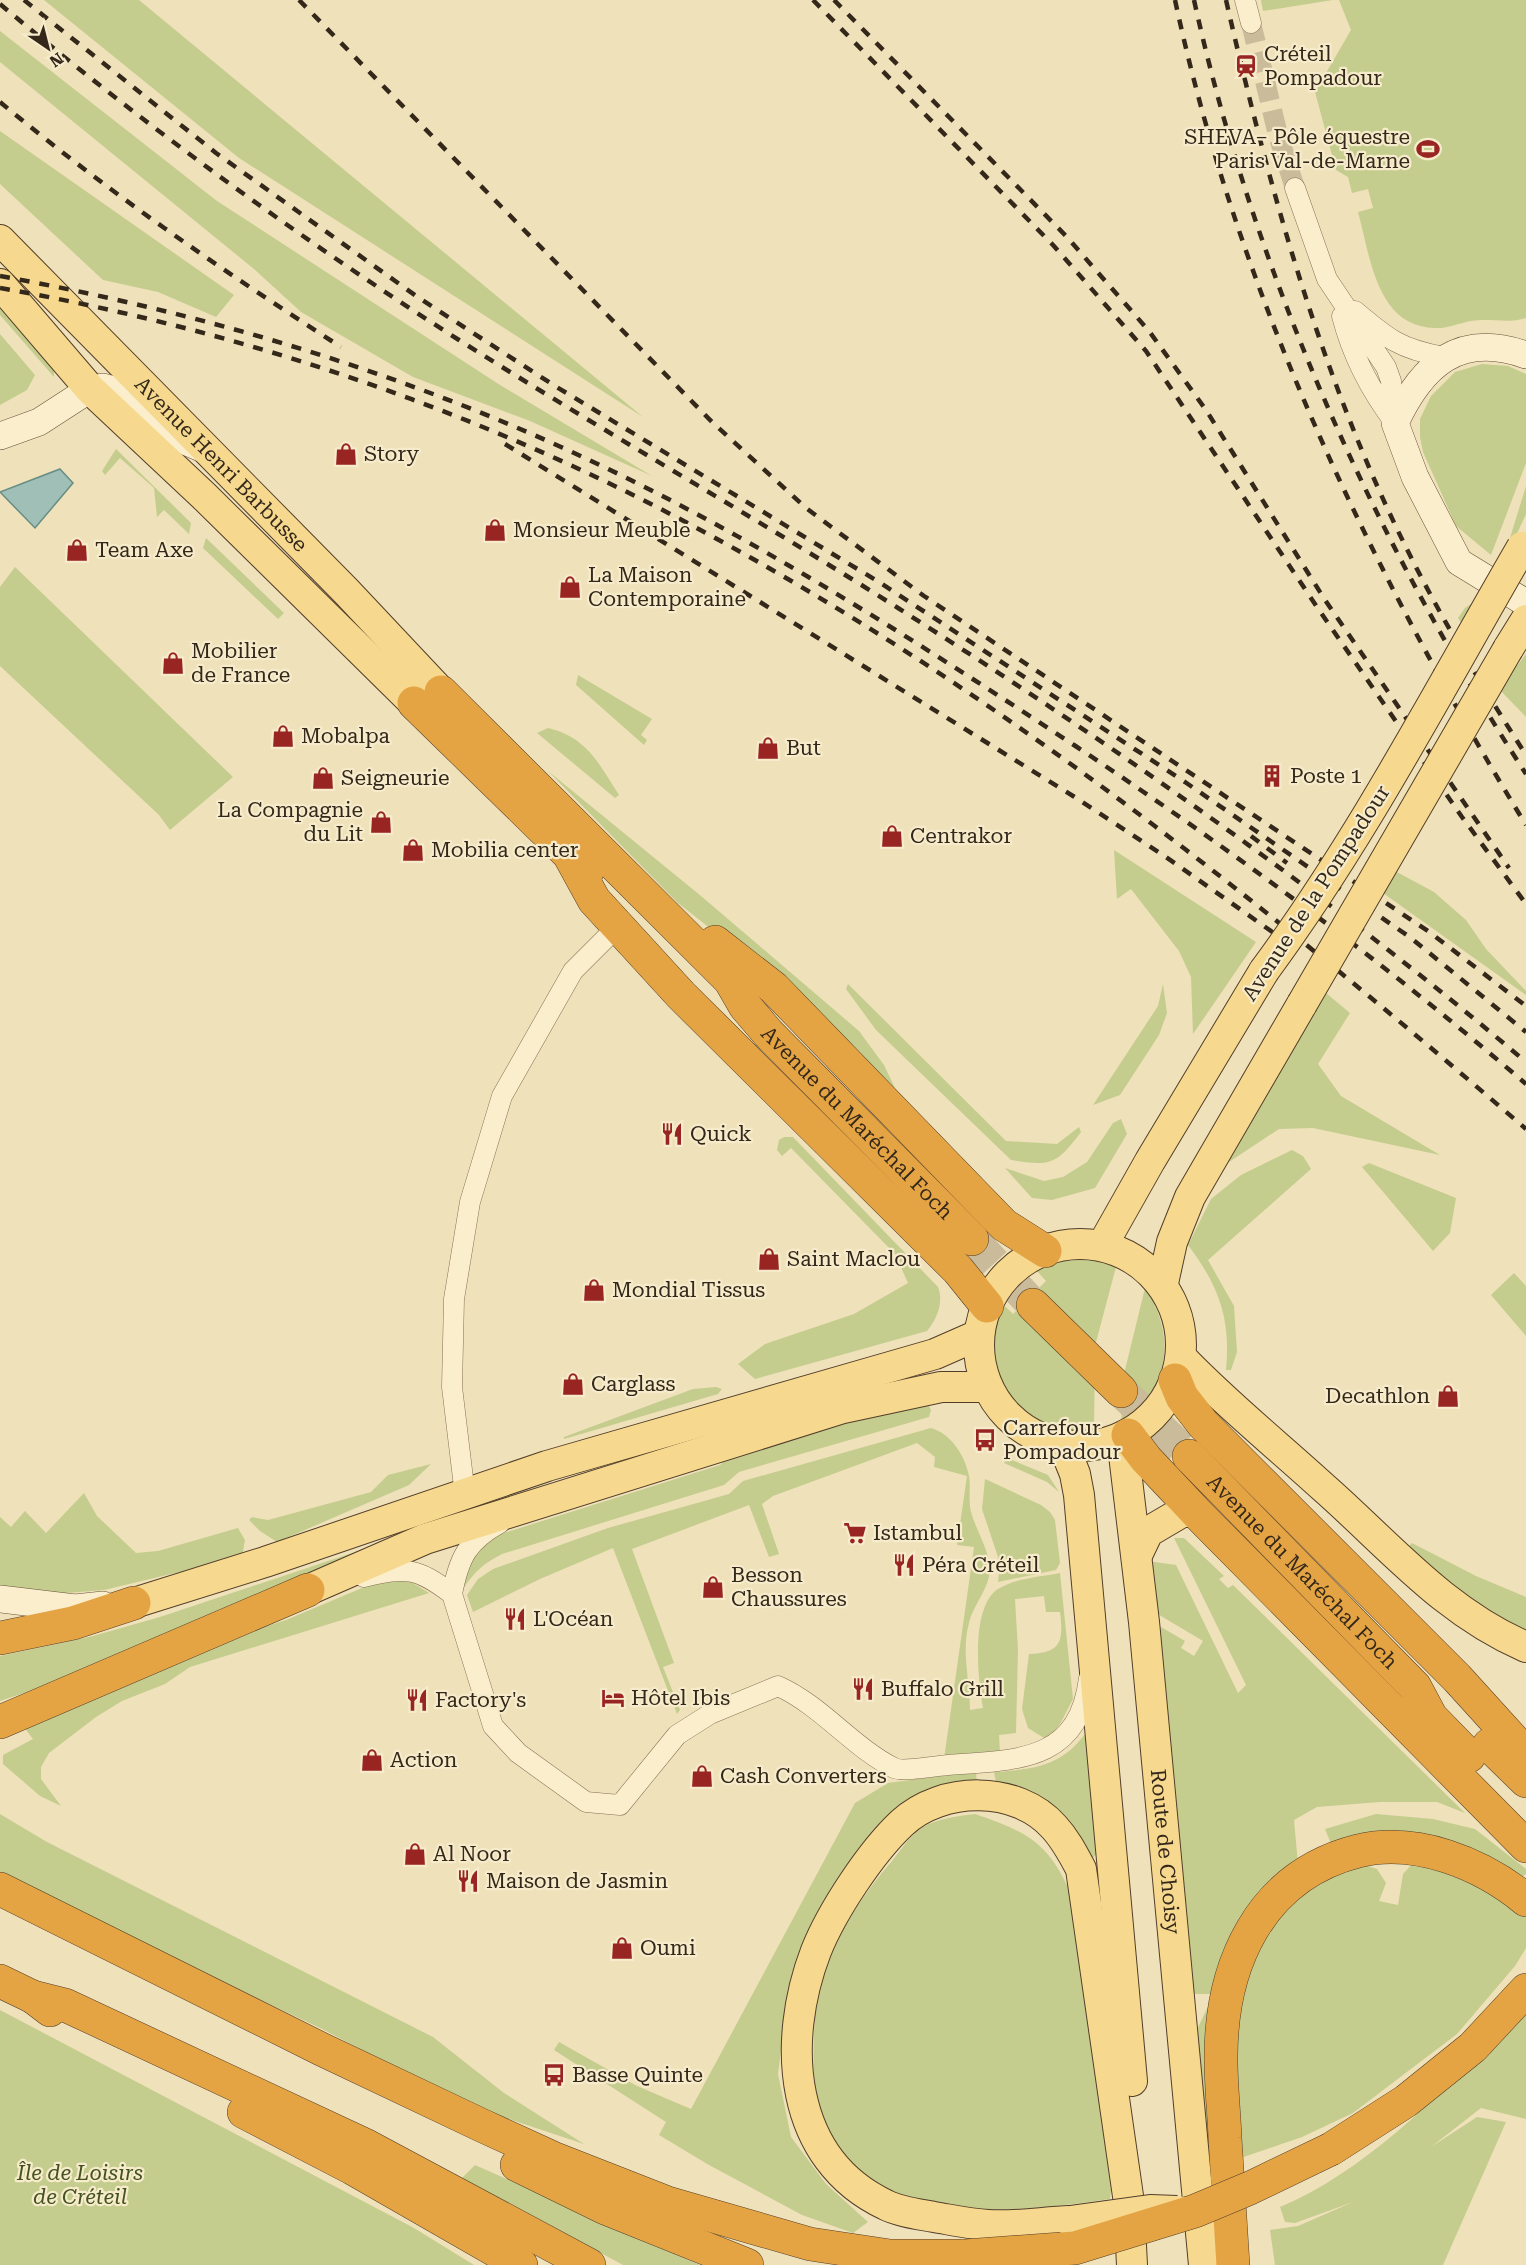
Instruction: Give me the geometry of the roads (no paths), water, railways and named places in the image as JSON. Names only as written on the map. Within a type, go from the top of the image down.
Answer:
[{"type":"highway","points":[[427,697],[570,858],[626,904],[720,997],[745,1006]]},
{"type":"highway","points":[[427,697],[666,917],[730,980],[745,1006]]},
{"type":"highway","points":[[570,858],[594,900],[681,995],[958,1270],[982,1321]]},
{"type":"highway","points":[[666,917],[692,924],[774,988],[1004,1225],[1045,1251]]},
{"type":"highway","name":"Avenue du Maréchal Foch","points":[[745,1006],[972,1239]]},
{"type":"highway","points":[[1033,1305],[1121,1391]]},
{"type":"highway","points":[[1178,1369],[1182,1396],[1203,1424],[1457,1678],[1526,1754]]},
{"type":"highway","points":[[1125,1437],[1196,1512],[1526,1846]]},
{"type":"highway","name":"Avenue du Maréchal Foch","points":[[1189,1456],[1415,1687],[1431,1717],[1526,1816]]},
{"type":"highway","points":[[0,1722],[308,1590]]},
{"type":"highway","points":[[0,1638],[73,1623],[134,1603]]},
{"type":"highway","name":"Avenue du Maréchal Foch","points":[[1415,1687],[1446,1704],[1526,1781]]},
{"type":"highway","points":[[1233,2265],[1221,2060],[1226,2006],[1237,1958],[1266,1907],[1299,1877],[1331,1859],[1374,1847],[1408,1847],[1480,1869],[1526,1900]]},
{"type":"highway","points":[[0,1889],[321,2049],[553,2158],[668,2203],[742,2227],[810,2244],[890,2256],[965,2256],[1075,2248],[1195,2211],[1251,2188],[1331,2149],[1406,2102],[1473,2047],[1526,1990]]},
{"type":"highway","points":[[0,1901],[585,2199],[747,2265]]},
{"type":"highway","points":[[0,1981],[33,1997],[58,2016],[352,2168],[521,2265]]},
{"type":"highway","points":[[33,1997],[65,2005],[367,2146],[589,2265]]},
{"type":"main road","name":"Avenue Henri Barbusse","points":[[0,240],[346,591],[427,697]]},
{"type":"main road","name":"Avenue Henri Barbusse","points":[[0,284],[90,389],[204,496],[427,697]]},
{"type":"main road","name":"Avenue de la Pompadour","points":[[1102,1246],[1264,971],[1300,923],[1389,780],[1524,543]]},
{"type":"main road","name":"Avenue de la Pompadour","points":[[1163,1283],[1172,1242],[1190,1197],[1526,620]]},
{"type":"main road","points":[[1076,1243],[1102,1246],[1149,1268],[1163,1283],[1179,1317],[1178,1369],[1154,1413],[1125,1437],[1096,1446],[1063,1444],[1035,1436],[1008,1415],[986,1387],[977,1362],[982,1321],[1001,1284],[1022,1265],[1045,1251],[1076,1243]]},
{"type":"main road","points":[[134,1603],[547,1466],[935,1354],[982,1321]]},
{"type":"main road","points":[[1178,1369],[1216,1393],[1323,1486],[1430,1587],[1458,1610],[1498,1635],[1526,1647]]},
{"type":"main road","points":[[308,1590],[425,1539],[537,1502],[843,1408],[941,1387],[986,1387]]},
{"type":"main road","name":"Route de Choisy","points":[[1125,1437],[1204,2265]]},
{"type":"main road","points":[[1063,1444],[1073,1468],[1079,1495],[1135,2116],[1128,2196]]},
{"type":"main road","points":[[1137,1555],[1148,1532],[1182,1512],[1196,1512]]},
{"type":"main road","points":[[1132,2265],[1128,2196],[1081,1869],[1069,1846],[1053,1826],[1035,1810],[1010,1799],[971,1795],[939,1801],[903,1822],[860,1872],[816,1951],[802,2005],[797,2051],[800,2100],[809,2127],[824,2153],[862,2192],[887,2206],[913,2214],[989,2225],[1070,2221],[1150,2210],[1195,2211]]},
{"type":"street","points":[[1245,0],[1251,23]]},
{"type":"street","points":[[1295,189],[1327,279],[1337,296],[1347,335],[1372,392],[1395,423],[1414,477],[1459,562],[1526,603]]},
{"type":"street","points":[[1337,296],[1390,340],[1413,351],[1444,357],[1484,346],[1526,355]]},
{"type":"street","points":[[1395,423],[1417,383],[1444,357]]},
{"type":"street","points":[[0,436],[39,422],[90,389],[103,387],[118,391],[159,430],[207,451]]},
{"type":"street","points":[[465,1495],[452,1387],[454,1299],[470,1202],[502,1096],[573,971],[618,926]]},
{"type":"street","points":[[537,1502],[486,1531],[464,1551],[452,1594],[493,1726],[518,1753],[586,1802],[620,1805],[676,1735],[710,1714],[778,1686],[801,1697],[866,1750],[896,1769],[1031,1756],[1057,1744],[1074,1726],[1087,1694],[1093,1646]]},
{"type":"street","points":[[308,1590],[406,1569],[434,1581],[452,1594]]},
{"type":"street","points":[[0,1599],[75,1608],[134,1603]]},
{"type":"water","points":[[60,469],[73,483],[35,528],[0,492]]},
{"type":"tunnel","points":[[1251,23],[1278,135],[1295,188]]},
{"type":"tunnel","points":[[972,1239],[1033,1305]]},
{"type":"tunnel","points":[[1121,1391],[1189,1456]]},
{"type":"railway","points":[[24,0],[216,153],[419,298],[555,386],[879,582],[1185,782],[1411,938],[1526,1032]]},
{"type":"railway","points":[[299,0],[712,422],[806,508],[924,596],[1428,931],[1526,1006]]},
{"type":"railway","points":[[813,0],[1053,245],[1146,351],[1317,607],[1462,817],[1526,904]]},
{"type":"railway","points":[[834,0],[1066,236],[1149,331],[1206,410],[1325,600],[1509,868]]},
{"type":"railway","points":[[1175,0],[1202,109],[1234,217],[1273,323],[1316,427],[1363,529],[1414,630],[1526,825]]},
{"type":"railway","points":[[1194,0],[1220,103],[1250,204],[1286,304],[1326,402],[1370,498],[1418,592],[1470,684],[1526,774]]},
{"type":"railway","points":[[1226,0],[1275,196],[1315,326],[1363,453],[1390,514],[1437,607],[1526,755]]},
{"type":"railway","points":[[0,4],[110,94],[224,180],[340,262],[459,340],[898,608],[1140,768],[1298,881],[1451,1000],[1526,1062]]},
{"type":"railway","points":[[0,102],[82,168],[167,230],[341,347]]},
{"type":"railway","points":[[0,276],[144,306],[215,324],[356,367],[425,391],[561,447],[695,513],[889,626],[1135,786],[1250,867],[1363,951],[1526,1084]]},
{"type":"railway","points":[[0,288],[94,306],[187,328],[278,354],[369,384],[458,417],[546,454],[717,539],[826,601],[932,668],[1137,813],[1237,889],[1526,1129]]},
{"type":"railway","points":[[505,444],[1073,796],[1166,857],[1295,948]]},
{"type":"railway","points":[[1251,836],[1287,863]]},
{"type":"place","name":"Créteil Pompadour","points":[[1246,66]]},
{"type":"place","name":"SHEVA– Pôle équestre Paris Val-de-Marne","points":[[1428,149]]},
{"type":"place","name":"Story","points":[[346,454]]},
{"type":"place","name":"Monsieur Meuble","points":[[495,530]]},
{"type":"place","name":"Team Axe","points":[[77,550]]},
{"type":"place","name":"La Maison Contemporaine","points":[[570,587]]},
{"type":"place","name":"Mobilier de France","points":[[173,663]]},
{"type":"place","name":"Mobalpa","points":[[283,736]]},
{"type":"place","name":"But","points":[[768,748]]},
{"type":"place","name":"Poste 1","points":[[1272,776]]},
{"type":"place","name":"Seigneurie","points":[[323,778]]},
{"type":"place","name":"La Compagnie du Lit","points":[[381,822]]},
{"type":"place","name":"Centrakor","points":[[892,836]]},
{"type":"place","name":"Mobilia center","points":[[413,850]]},
{"type":"place","name":"Quick","points":[[672,1134]]},
{"type":"place","name":"Saint Maclou","points":[[769,1259]]},
{"type":"place","name":"Mondial Tissus","points":[[594,1290]]},
{"type":"place","name":"Carglass","points":[[573,1384]]},
{"type":"place","name":"Decathlon","points":[[1448,1396]]},
{"type":"place","name":"Carrefour Pompadour","points":[[985,1440]]},
{"type":"place","name":"Istambul","points":[[855,1533]]},
{"type":"place","name":"Péra Créteil","points":[[904,1565]]},
{"type":"place","name":"Besson Chaussures","points":[[713,1587]]},
{"type":"place","name":"L'Océan","points":[[515,1619]]},
{"type":"place","name":"Buffalo Grill","points":[[863,1689]]},
{"type":"place","name":"Hôtel Ibis","points":[[613,1698]]},
{"type":"place","name":"Factory's","points":[[417,1700]]},
{"type":"place","name":"Action","points":[[372,1760]]},
{"type":"place","name":"Cash Converters","points":[[702,1776]]},
{"type":"place","name":"Al Noor","points":[[415,1854]]},
{"type":"place","name":"Maison de Jasmin","points":[[468,1881]]},
{"type":"place","name":"Oumi","points":[[622,1948]]},
{"type":"place","name":"Basse Quinte","points":[[554,2075]]},
{"type":"park label","name":"Île de Loisirs de Créteil","points":[[80,2185]]}]
